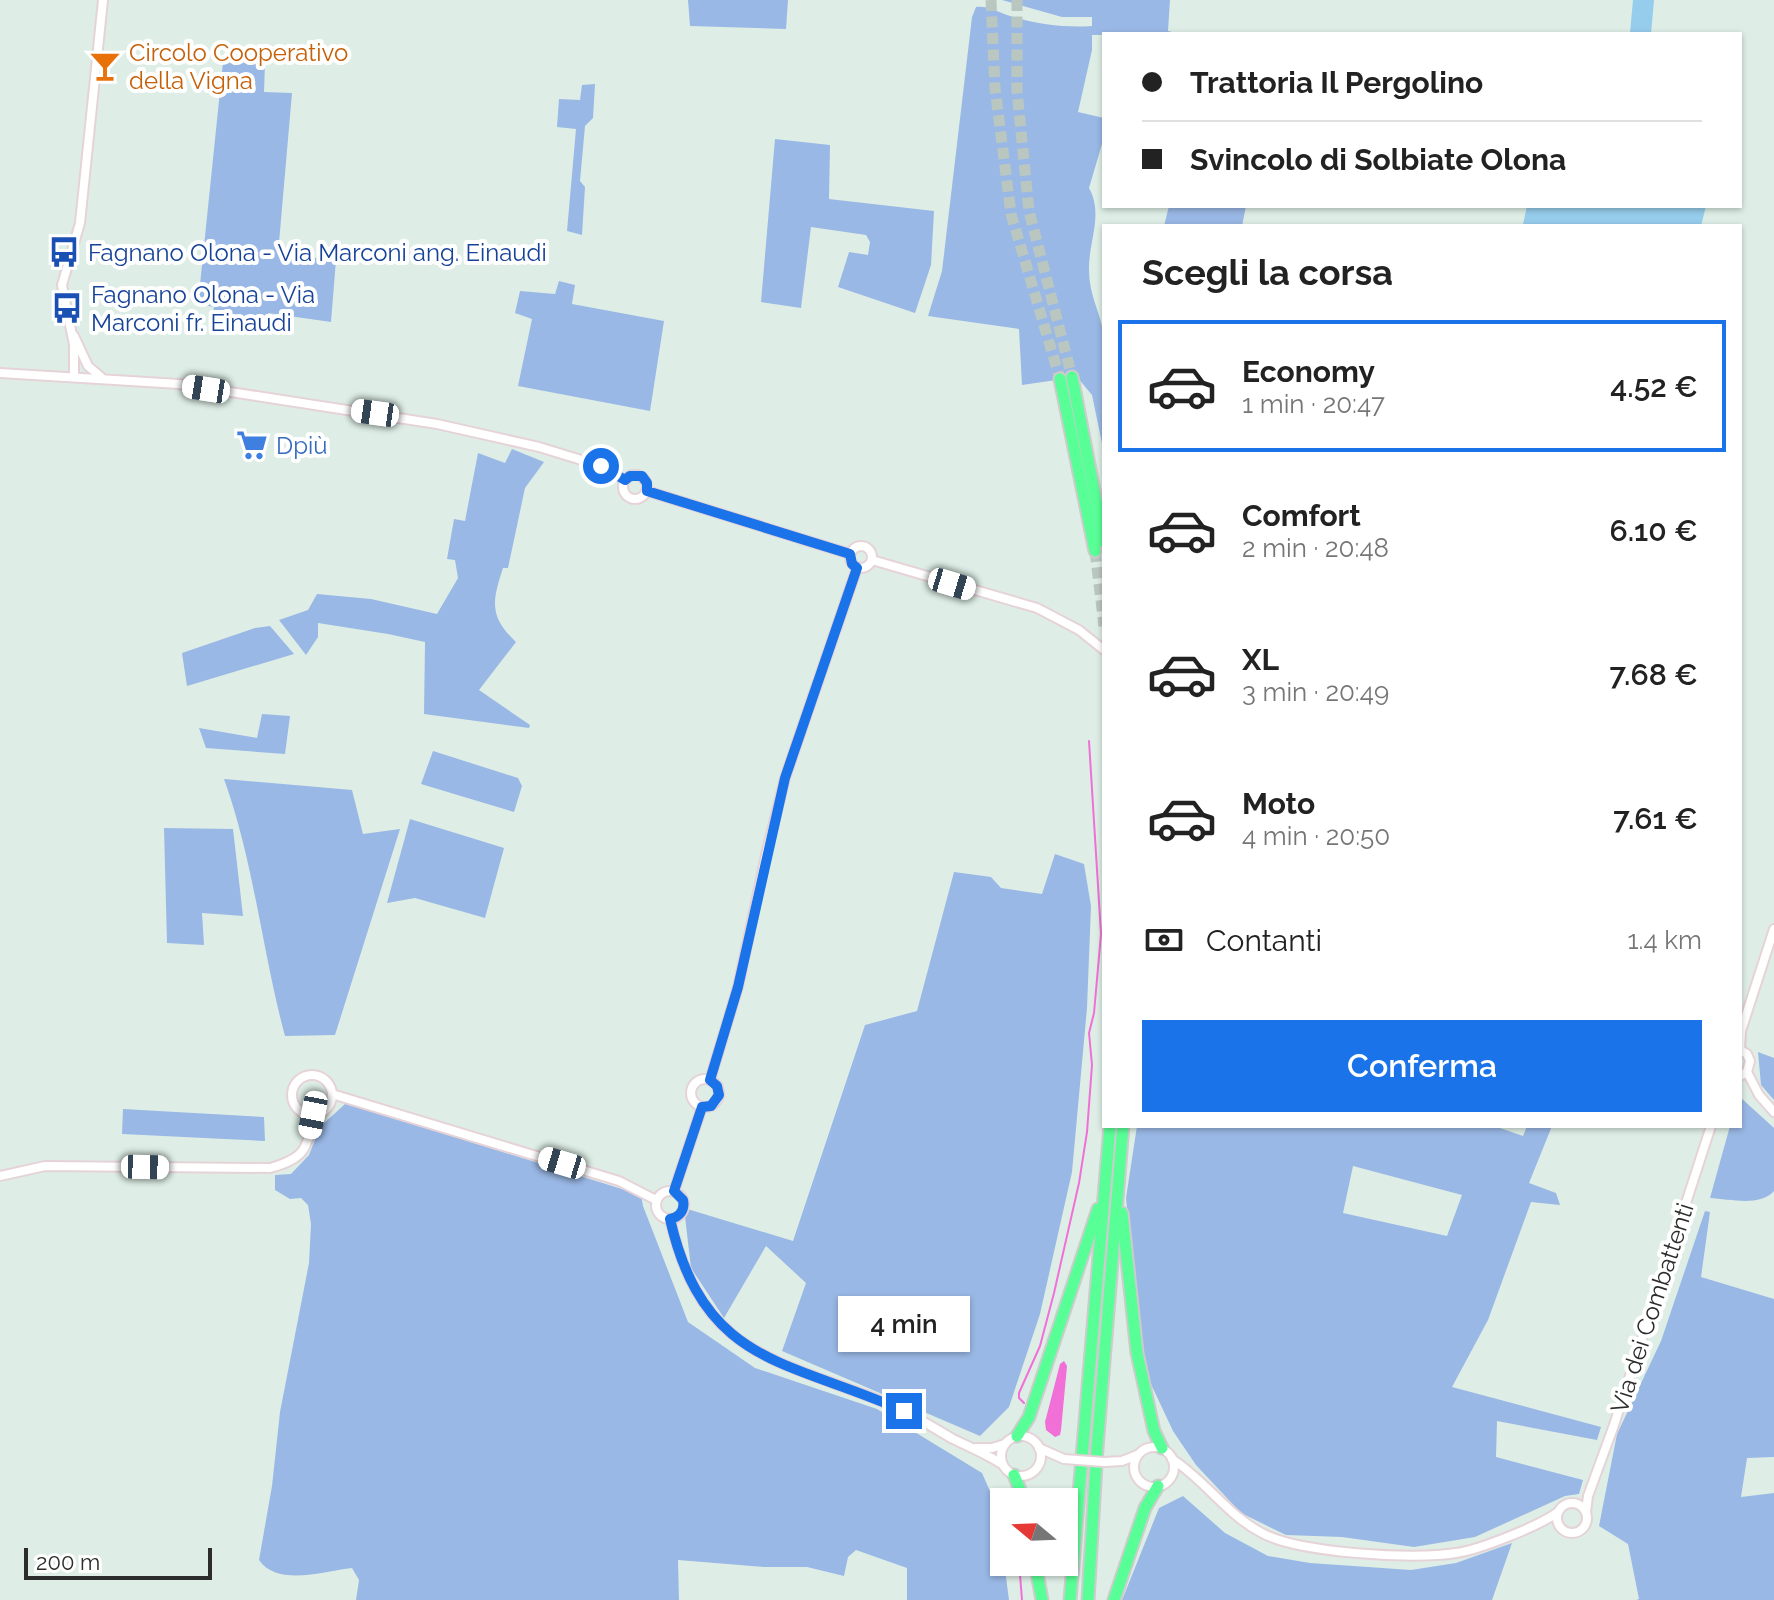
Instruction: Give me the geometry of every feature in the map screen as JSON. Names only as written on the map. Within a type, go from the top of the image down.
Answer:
[{"type":"highway","points":[[1095,551],[1066,378],[1102,533]]},
{"type":"highway","points":[[1070,1600],[1110,1128]]},
{"type":"highway","points":[[1088,1600],[1123,1128]]},
{"type":"highway","points":[[1119,1188],[1137,1353],[1154,1431],[1162,1448]]},
{"type":"highway","points":[[1017,1436],[1029,1417],[1104,1189]]},
{"type":"highway","points":[[1014,1475],[1021,1488]]},
{"type":"highway","points":[[1114,1600],[1148,1500],[1158,1486]]},
{"type":"highway","points":[[1038,1576],[1042,1600]]},
{"type":"street","points":[[74,376],[75,360],[62,285],[64,269],[80,223],[103,0]]},
{"type":"street","points":[[70,328],[85,360],[101,378]]},
{"type":"street","points":[[74,376],[83,368],[85,360]]},
{"type":"street","points":[[0,373],[179,384],[476,431],[601,466],[625,480]]},
{"type":"street","points":[[630,476],[642,476],[647,483],[647,491],[640,498],[632,498],[625,492],[625,480],[630,476]]},
{"type":"street","points":[[647,491],[850,554]]},
{"type":"street","points":[[863,546],[871,552],[872,560],[868,566],[857,568],[852,564],[850,554],[854,548],[863,546]]},
{"type":"street","points":[[872,560],[1037,608],[1079,630],[1102,648]]},
{"type":"street","points":[[710,1080],[738,987],[785,778],[857,568]]},
{"type":"street","points":[[1742,1028],[1774,929]]},
{"type":"street","points":[[1742,1052],[1749,1057],[1750,1065],[1743,1074],[1774,1112]]},
{"type":"street","points":[[309,1075],[322,1077],[332,1094],[325,1111],[313,1115],[300,1112],[295,1107],[292,1093],[298,1081],[309,1075]]},
{"type":"street","points":[[702,1080],[710,1080],[717,1086],[718,1100],[711,1106],[702,1107],[693,1099],[693,1088],[702,1080]]},
{"type":"street","points":[[332,1094],[619,1181],[656,1200]]},
{"type":"street","points":[[674,1191],[702,1107]]},
{"type":"street","points":[[0,1176],[57,1166],[270,1168],[293,1160],[307,1148],[313,1115]]},
{"type":"street","name":"Via dei Combattenti","points":[[1586,1512],[1710,1128]]},
{"type":"street","points":[[674,1191],[683,1200],[683,1209],[679,1216],[670,1219],[658,1214],[656,1200],[661,1193],[674,1191]]},
{"type":"street","points":[[670,1219],[684,1266],[698,1295],[709,1312],[734,1338],[769,1358],[904,1411],[1002,1464],[1014,1475],[1030,1474],[1037,1467],[1039,1448]]},
{"type":"street","points":[[971,1447],[982,1449],[1005,1444],[1017,1436],[1028,1437],[1039,1448],[1062,1458],[1109,1462],[1137,1455],[1146,1448],[1162,1448],[1172,1459],[1171,1476]]},
{"type":"street","points":[[1002,1464],[1001,1454],[1005,1444]]},
{"type":"street","points":[[1135,1474],[1137,1455]]},
{"type":"street","points":[[1037,1467],[1062,1458]]},
{"type":"street","name":"Via dei Combattenti","points":[[1172,1459],[1199,1479],[1249,1526],[1273,1539],[1305,1547],[1429,1556],[1483,1546],[1558,1512],[1591,1489]]},
{"type":"street","points":[[1109,1462],[1135,1474],[1143,1484],[1158,1486],[1171,1476],[1185,1474],[1199,1479]]},
{"type":"street","points":[[1539,1522],[1559,1527],[1569,1534],[1581,1531],[1587,1521],[1586,1512],[1575,1503]]},
{"type":"street","points":[[1558,1512],[1559,1527]]},
{"type":"shaded area","points":[[688,0],[788,0],[786,29],[690,26]]},
{"type":"shaded area","points":[[1002,0],[1170,0],[1168,31],[1172,32],[1102,32],[1102,35],[1092,35],[1092,50],[1078,112],[1102,118],[1102,144],[1089,188],[1095,218],[1089,271],[1102,328],[1102,443],[1092,395],[1077,377],[1022,385],[1019,329],[928,316],[942,271],[972,17],[976,7],[1038,23],[1092,26],[1092,17],[1062,17]]},
{"type":"shaded area","points":[[1633,0],[1654,0],[1651,32],[1630,32]]},
{"type":"shaded area","points":[[223,62],[265,63],[264,92],[292,93],[278,254],[336,260],[331,322],[268,313],[266,329],[212,319],[214,307],[198,304]]},
{"type":"shaded area","points":[[595,84],[593,118],[585,126],[580,181],[585,187],[582,235],[567,231],[576,129],[557,127],[559,99],[580,100],[582,85]]},
{"type":"shaded area","points":[[775,139],[830,145],[829,199],[934,211],[931,265],[915,313],[838,287],[849,252],[868,255],[870,242],[866,235],[811,227],[801,308],[761,302]]},
{"type":"shaded area","points":[[1168,208],[1246,208],[1242,224],[1164,224]]},
{"type":"shaded area","points":[[1527,208],[1706,208],[1702,224],[1523,224]]},
{"type":"shaded area","points":[[559,281],[575,285],[572,304],[664,321],[650,411],[518,386],[532,319],[515,313],[520,291],[555,294]]},
{"type":"shaded area","points":[[512,449],[544,462],[525,488],[508,568],[503,568],[495,600],[501,624],[516,642],[479,690],[530,725],[529,728],[424,714],[425,642],[318,623],[318,637],[306,655],[279,620],[308,610],[317,594],[371,599],[437,614],[458,578],[455,560],[447,559],[454,519],[465,521],[478,453],[505,463]]},
{"type":"shaded area","points":[[270,626],[294,654],[187,686],[182,653],[255,628]]},
{"type":"shaded area","points":[[262,714],[290,716],[285,754],[206,748],[199,728],[257,738]]},
{"type":"shaded area","points":[[433,751],[518,778],[522,786],[514,812],[421,784]]},
{"type":"shaded area","points":[[224,779],[352,790],[363,834],[400,829],[335,1035],[285,1036],[243,842]]},
{"type":"shaded area","points":[[410,819],[504,848],[485,918],[415,898],[387,903]]},
{"type":"shaded area","points":[[164,828],[233,829],[243,916],[202,913],[204,945],[167,943]]},
{"type":"shaded area","points":[[1055,854],[1084,864],[1091,906],[1087,1008],[1072,1172],[1040,1314],[1009,1407],[980,1436],[782,1351],[806,1283],[766,1246],[724,1318],[691,1268],[684,1208],[793,1241],[865,1025],[917,1011],[954,872],[991,877],[1001,888],[1042,894]]},
{"type":"shaded area","points":[[1758,1052],[1774,1058],[1774,1100],[1761,1085]]},
{"type":"shaded area","points":[[1742,1099],[1774,1128],[1774,1191],[1753,1201],[1710,1198],[1729,1128],[1742,1128]]},
{"type":"shaded area","points":[[346,1103],[641,1195],[688,1322],[755,1368],[877,1409],[982,1473],[990,1491],[990,1576],[1006,1576],[1009,1600],[907,1600],[907,1568],[856,1550],[848,1557],[844,1576],[807,1567],[678,1560],[679,1600],[356,1600],[359,1580],[352,1568],[289,1575],[267,1568],[259,1560],[272,1486],[280,1412],[309,1263],[311,1224],[308,1205],[301,1198],[290,1199],[275,1190],[275,1175],[291,1174],[309,1155],[320,1127]]},
{"type":"shaded area","points":[[123,1109],[264,1117],[265,1141],[122,1134]]},
{"type":"shaded area","points":[[1137,1128],[1500,1128],[1523,1136],[1526,1128],[1551,1128],[1529,1183],[1556,1193],[1560,1205],[1531,1202],[1488,1320],[1452,1387],[1601,1427],[1597,1440],[1497,1421],[1496,1457],[1583,1480],[1579,1494],[1565,1496],[1475,1537],[1414,1547],[1342,1537],[1286,1535],[1241,1513],[1196,1465],[1173,1431],[1142,1365],[1126,1198]],"holes":[[[1353,1166],[1462,1195],[1447,1236],[1343,1213]]]},
{"type":"shaded area","points":[[1705,1211],[1710,1212],[1701,1277],[1774,1299],[1774,1457],[1747,1458],[1741,1497],[1774,1493],[1774,1600],[1636,1600],[1639,1599],[1628,1544],[1599,1526],[1617,1434],[1661,1341]]},
{"type":"shaded area","points":[[1064,1361],[1067,1366],[1061,1430],[1060,1435],[1055,1437],[1046,1430],[1045,1422],[1060,1364]]},
{"type":"shaded area","points":[[1183,1496],[1225,1533],[1268,1556],[1310,1563],[1411,1570],[1456,1563],[1512,1543],[1492,1600],[1122,1600],[1159,1508]]},
{"type":"waterway","points":[[1024,1403],[1019,1393],[1040,1346],[1054,1293],[1079,1183],[1087,1132],[1092,1065],[1089,1033],[1094,1013],[1101,934],[1089,741]]},
{"type":"waterway","points":[[1020,1576],[1022,1600]]},
{"type":"tunnel","points":[[991,0],[995,88],[1011,214],[1060,379]]},
{"type":"tunnel","points":[[1017,0],[1017,91],[1029,211],[1072,377]]},
{"type":"tunnel","points":[[1095,551],[1102,609]]},
{"type":"place","name":"Circolo Cooperativo della Vigna","points":[[105,66]]},
{"type":"place","name":"Fagnano Olona - Via Marconi ang. Einaudi","points":[[64,252]]},
{"type":"place","name":"Fagnano Olona - Via Marconi fr. Einaudi","points":[[67,308]]},
{"type":"place","name":"Dpiù","points":[[252,445]]},
{"type":"route","points":[[601,466],[625,480],[630,476],[642,476],[647,483],[647,491],[850,554],[852,564],[857,568],[785,778],[738,987],[710,1080],[717,1086],[718,1100],[711,1106],[702,1107],[674,1191],[683,1200],[682,1213],[670,1219],[677,1247],[698,1295],[719,1324],[734,1338],[769,1358],[904,1411]]}]
